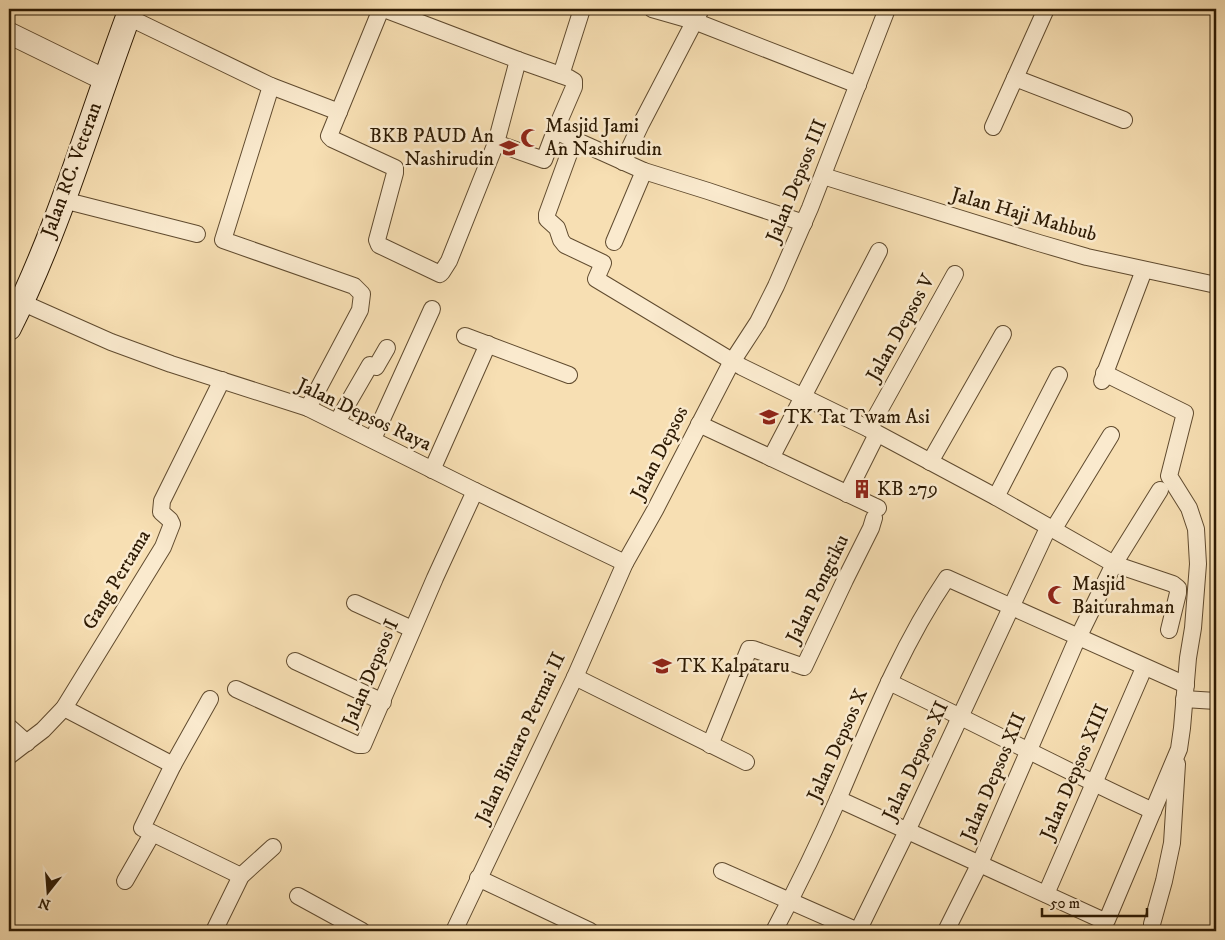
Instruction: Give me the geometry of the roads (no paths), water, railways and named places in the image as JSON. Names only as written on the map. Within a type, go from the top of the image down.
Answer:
[{"type":"main road","name":"Jalan RC. Veteran","points":[[9,328],[22,302],[63,200],[129,13]]},
{"type":"street","points":[[496,143],[544,160],[575,84],[572,79],[383,9],[329,137],[395,169],[377,240],[379,245],[441,273],[449,260],[496,143],[518,60]]},
{"type":"street","points":[[561,75],[582,9]]},
{"type":"street","points":[[652,9],[697,15],[858,85]]},
{"type":"street","name":"Jalan Depsos III","points":[[737,365],[804,223],[888,9]]},
{"type":"street","points":[[993,127],[1046,9]]},
{"type":"street","points":[[129,13],[271,86],[339,112]]},
{"type":"street","points":[[623,162],[697,15]]},
{"type":"street","points":[[9,33],[105,80]]},
{"type":"street","points":[[1015,78],[1124,120]]},
{"type":"street","points":[[271,86],[223,240],[354,286],[362,294],[360,310],[308,408]]},
{"type":"street","points":[[555,131],[644,171],[708,190],[804,223]]},
{"type":"street","points":[[574,140],[547,214],[547,219],[557,228],[561,240],[566,245],[603,264],[596,279],[737,365],[804,396],[930,462],[1114,564],[1174,584],[1178,588],[1176,606],[1169,630]]},
{"type":"street","points":[[614,242],[644,171]]},
{"type":"street","name":"Jalan Haji Mahbub","points":[[823,176],[999,232],[1086,257],[1216,285]]},
{"type":"street","points":[[63,200],[197,234]]},
{"type":"street","points":[[771,458],[879,251]]},
{"type":"street","points":[[1144,270],[1103,377],[1185,412],[1169,476],[1189,508],[1196,529],[1198,564],[1179,750],[1172,844],[1152,924],[1152,931]]},
{"type":"street","name":"Jalan Depsos V","points":[[847,494],[873,432],[955,274]]},
{"type":"street","name":"Jalan Depsos Raya","points":[[22,302],[111,342],[308,408],[373,439],[475,492],[625,563]]},
{"type":"street","points":[[373,439],[432,309]]},
{"type":"street","points":[[930,462],[1004,334]]},
{"type":"street","points":[[465,336],[569,375]]},
{"type":"street","points":[[432,470],[488,344]]},
{"type":"street","points":[[337,422],[370,365],[376,368],[387,348]]},
{"type":"street","name":"Jalan Depsos","points":[[625,563],[655,510],[699,424],[737,365]]},
{"type":"street","points":[[996,497],[1059,375]]},
{"type":"street","name":"Gang Pertama","points":[[9,756],[43,730],[64,708],[163,547],[172,524],[161,512],[162,501],[222,380]]},
{"type":"street","points":[[699,424],[847,494]]},
{"type":"street","name":"Jalan Depsos XI","points":[[858,931],[1050,529],[1111,435]]},
{"type":"street","name":"Jalan Depsos XII","points":[[946,931],[980,863],[1078,638],[1114,564],[1160,490]]},
{"type":"street","name":"Jalan Depsos I","points":[[236,689],[361,746],[364,744],[412,629],[475,492]]},
{"type":"street","name":"Jalan Pongtiku","points":[[710,745],[749,649],[804,667],[844,580],[871,528],[876,512],[847,494]]},
{"type":"street","name":"Jalan Bintaro Permai II","points":[[454,931],[575,676],[625,563]]},
{"type":"street","name":"Jalan Depsos X","points":[[774,931],[790,902],[838,799],[889,682],[924,612],[947,578],[1011,608]]},
{"type":"street","points":[[355,603],[412,629]]},
{"type":"street","points":[[1011,608],[1144,668],[1185,692],[1216,701]]},
{"type":"street","points":[[295,661],[383,702]]},
{"type":"street","name":"Jalan Depsos XIII","points":[[1046,894],[1144,668]]},
{"type":"street","points":[[575,676],[746,762]]},
{"type":"street","points":[[889,682],[1093,784],[1153,810]]},
{"type":"street","points":[[210,699],[173,765],[142,828],[241,876]]},
{"type":"street","points":[[64,708],[173,765]]},
{"type":"street","points":[[9,727],[27,743]]},
{"type":"street","points":[[838,799],[1102,920],[1107,920],[1179,750]]},
{"type":"street","points":[[125,881],[152,834]]},
{"type":"street","points":[[214,931],[241,876],[273,847]]},
{"type":"street","points":[[722,871],[858,931]]},
{"type":"street","points":[[478,878],[590,931]]},
{"type":"street","points":[[298,896],[362,931]]},
{"type":"place","name":"Masjid Jami An Nashirudin","points":[[530,138]]},
{"type":"place","name":"BKB PAUD An Nashirudin","points":[[509,148]]},
{"type":"place","name":"TK Tat Twam Asi","points":[[769,417]]},
{"type":"place","name":"KB 279","points":[[862,489]]},
{"type":"place","name":"Masjid Baiturahman","points":[[1057,595]]},
{"type":"place","name":"TK Kalpataru","points":[[662,666]]}]
